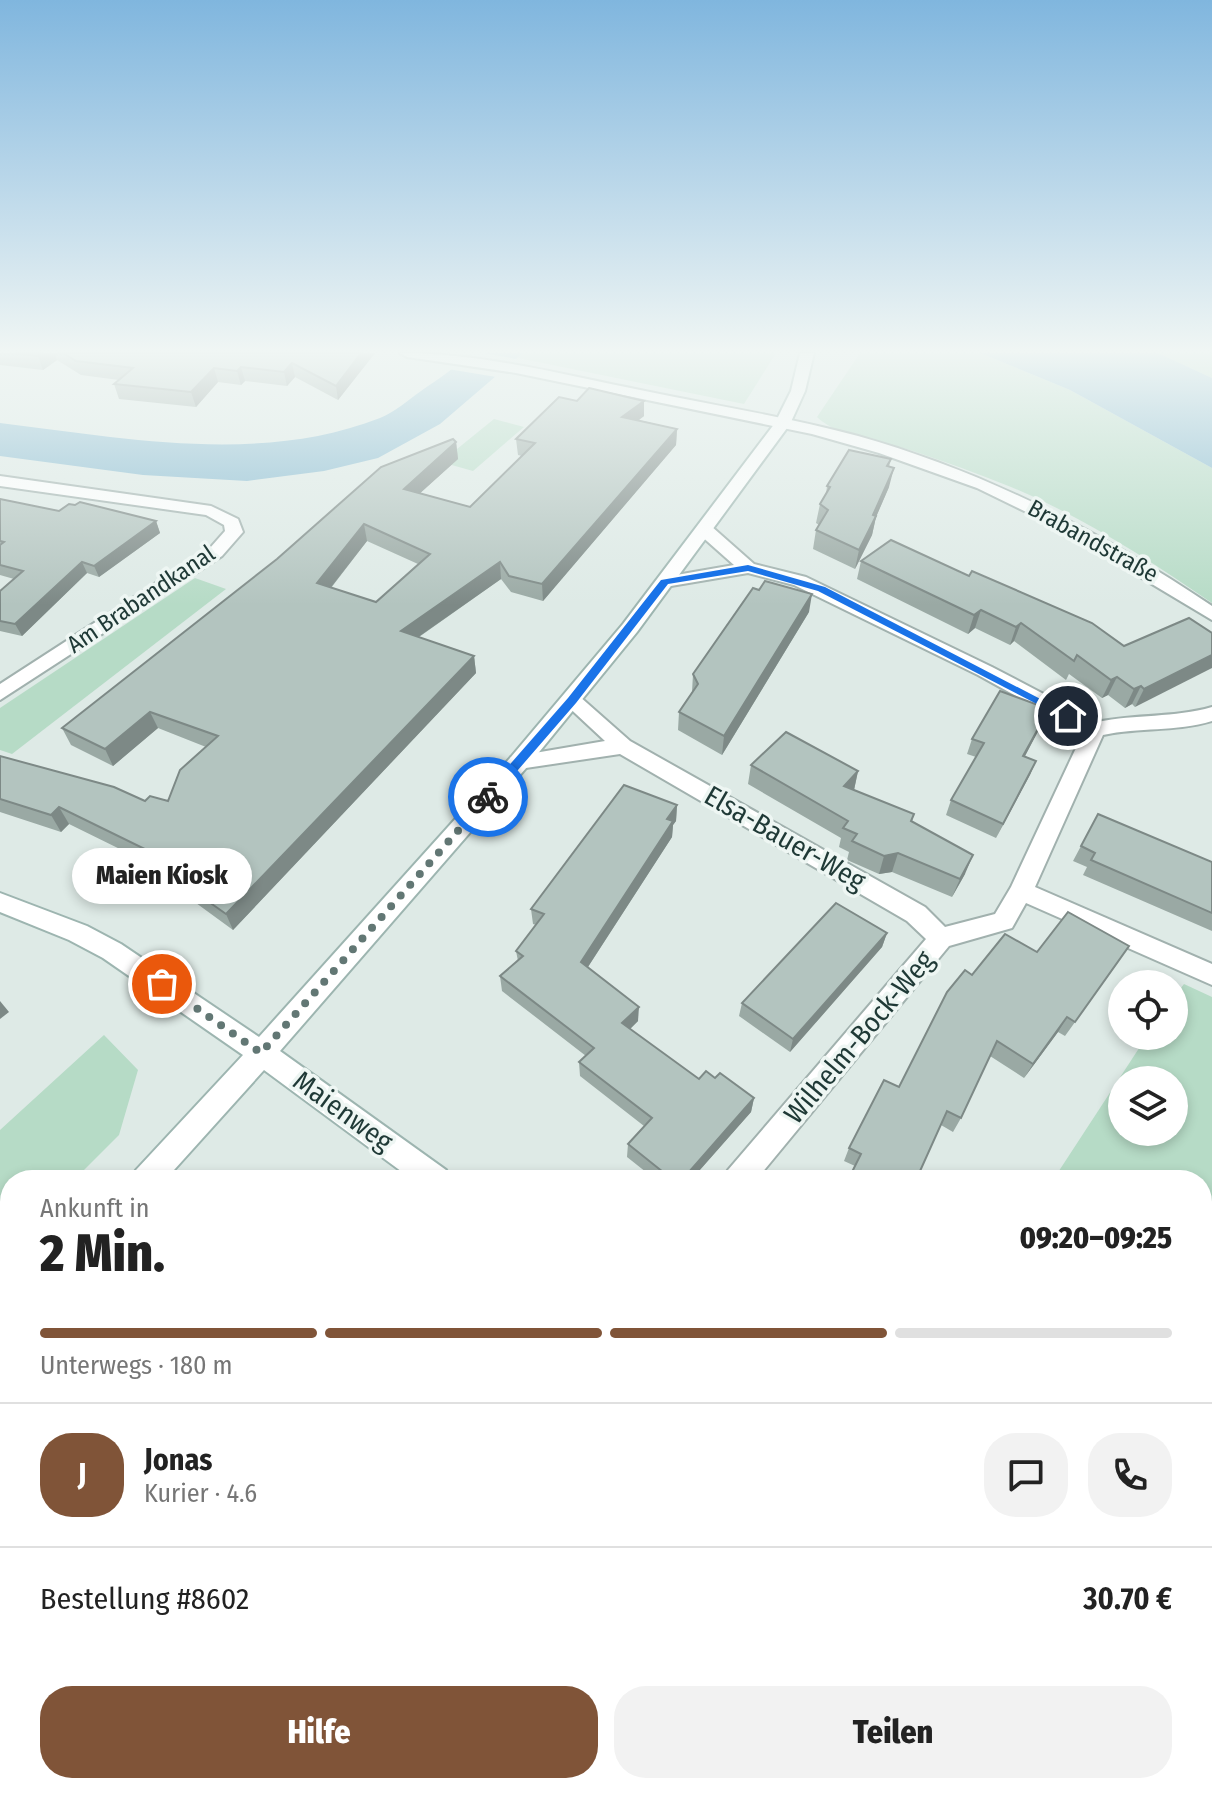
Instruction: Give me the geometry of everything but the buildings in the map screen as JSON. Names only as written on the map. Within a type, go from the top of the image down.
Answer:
[{"type":"street","points":[[155,1170],[572,701],[705,530],[773,437]]},
{"type":"street","name":"Brabandstraße","points":[[843,437],[893,452],[1027,503],[1094,537],[1212,614]]},
{"type":"street","name":"Am Brabandkanal","points":[[0,481],[211,511],[232,523],[234,532],[216,552],[0,693]]},
{"type":"street","points":[[705,530],[748,568],[821,589],[1095,730],[1130,722],[1189,721],[1212,714]]},
{"type":"street","points":[[665,582],[748,568]]},
{"type":"street","name":"Elsa-Bauer-Weg","points":[[572,701],[623,746],[902,906],[941,938]]},
{"type":"street","name":"Wilhelm-Bock-Weg","points":[[746,1170],[941,938],[1003,921],[1021,891],[1095,730]]},
{"type":"street","points":[[519,762],[623,746]]},
{"type":"street","points":[[1021,891],[1212,975]]},
{"type":"street","name":"Maienweg","points":[[0,902],[78,933],[112,951],[261,1053],[422,1170]]},
{"type":"green space","points":[[472,437],[513,437],[473,471],[441,462]]},
{"type":"green space","points":[[857,437],[1155,437],[1212,468],[1212,603],[1114,540],[1038,499],[938,459]]},
{"type":"green space","points":[[195,578],[226,589],[12,754],[0,750],[0,708]]},
{"type":"green space","points":[[1188,986],[1212,997],[1212,1170],[1060,1170],[1108,1096],[1108,1146],[1188,1146],[1188,1066],[1127,1066],[1138,1050],[1188,1050]]},
{"type":"green space","points":[[104,1035],[138,1070],[119,1135],[84,1170],[0,1170],[0,1130]]},
{"type":"water","points":[[0,437],[112,437],[192,444],[287,441],[309,437],[417,437],[378,458],[324,471],[247,481],[143,475],[0,456]]},
{"type":"water","points":[[1155,437],[1212,437],[1212,468]]},
{"type":"way so far","points":[[162,984],[261,1053],[488,797]]},
{"type":"place","name":"Maien Kiosk","points":[[162,984]]},
{"type":"route","points":[[488,797],[572,701],[665,582],[748,568],[821,589],[1068,716]]}]
